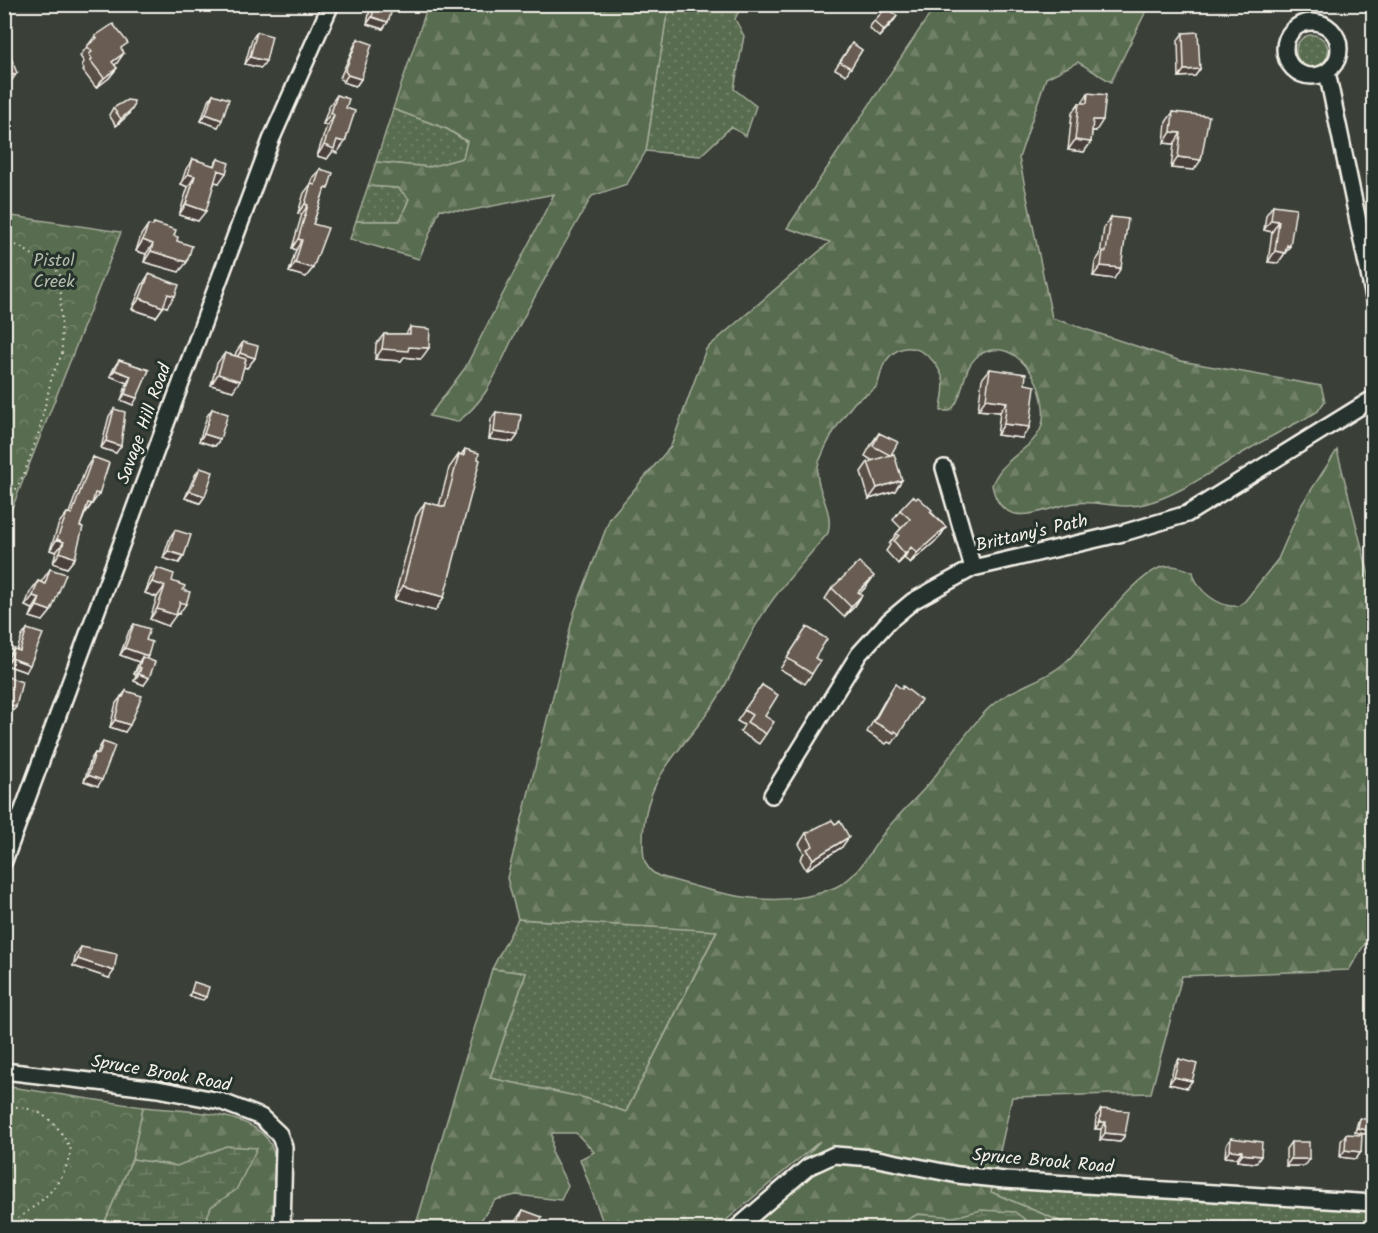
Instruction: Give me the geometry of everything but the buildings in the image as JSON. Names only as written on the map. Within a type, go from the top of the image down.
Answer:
[{"type":"street","name":"Savage Hill Road","points":[[4,861],[271,140],[331,4]]},
{"type":"street","points":[[1327,72],[1374,298]]},
{"type":"street","name":"Brittany's Path","points":[[772,795],[859,654],[888,621],[913,601],[973,568],[1123,533],[1187,514],[1374,398]]},
{"type":"street","points":[[944,468],[973,568]]},
{"type":"street","name":"Spruce Brook Road","points":[[4,1071],[196,1096],[242,1108],[261,1117],[279,1134],[284,1147],[282,1228]]},
{"type":"street","name":"Spruce Brook Road","points":[[737,1228],[808,1167],[834,1155],[853,1155],[958,1175],[1005,1180],[1374,1203]]},
{"type":"path","points":[[4,242],[19,246],[60,273],[63,346],[24,474],[4,512]]},
{"type":"path","points":[[4,1107],[22,1105],[40,1112],[53,1122],[71,1150],[67,1168],[59,1185],[6,1228]]},
{"type":"green space","points":[[428,5],[671,5],[666,20],[646,151],[627,184],[592,196],[511,341],[486,391],[469,413],[457,422],[429,416],[465,368],[554,194],[467,211],[440,209],[419,259],[350,239],[356,221],[400,221],[409,199],[398,188],[368,186],[376,162],[430,167],[463,158],[467,141],[447,129],[393,109]]},
{"type":"green space","points":[[671,5],[742,5],[735,19],[744,36],[734,89],[756,106],[746,136],[731,127],[700,156],[646,151],[666,19]]},
{"type":"green space","points":[[936,5],[1149,5],[1111,82],[1078,62],[1046,78],[1019,158],[1052,318],[1181,361],[1321,386],[1325,401],[1318,411],[1310,416],[1168,496],[1135,506],[1075,503],[1038,512],[1015,514],[1005,509],[997,500],[992,485],[999,472],[1009,461],[1037,436],[1042,425],[1043,411],[1040,392],[1030,371],[1014,355],[1005,351],[996,350],[983,353],[973,361],[969,368],[955,405],[950,411],[941,411],[944,383],[933,361],[919,350],[910,348],[894,353],[884,364],[876,387],[856,401],[844,416],[819,462],[818,480],[828,514],[828,533],[771,602],[755,627],[719,696],[658,779],[645,818],[643,853],[645,862],[650,870],[659,876],[703,889],[748,898],[792,899],[814,895],[836,887],[852,876],[864,862],[886,830],[929,783],[985,712],[1005,696],[1060,667],[1126,594],[1151,573],[1166,566],[1182,568],[1193,572],[1199,585],[1216,601],[1238,606],[1245,601],[1278,559],[1302,504],[1337,450],[1373,591],[1373,930],[1349,970],[1182,976],[1151,1093],[1012,1097],[991,1192],[1064,1223],[1063,1228],[739,1228],[820,1141],[717,1228],[605,1228],[580,1159],[594,1152],[576,1133],[552,1133],[552,1154],[568,1185],[561,1200],[516,1195],[495,1200],[481,1220],[479,1228],[415,1228],[492,969],[526,973],[490,1078],[585,1098],[626,1112],[717,931],[518,919],[507,878],[574,613],[610,518],[671,446],[706,349],[830,242],[787,228]]},
{"type":"green space","points":[[1312,35],[1323,40],[1328,51],[1323,62],[1312,67],[1301,62],[1296,51],[1301,40]]},
{"type":"green space","points":[[393,109],[447,129],[467,142],[463,158],[430,167],[376,162]]},
{"type":"green space","points":[[368,186],[398,188],[409,198],[400,221],[356,221]]},
{"type":"green space","name":"Pistol Creek","points":[[4,215],[121,232],[5,526]]},
{"type":"green space","points":[[518,919],[717,930],[626,1112],[585,1098],[490,1078],[526,973],[492,969]]},
{"type":"green space","points":[[4,1086],[143,1107],[132,1159],[102,1228],[5,1228]]},
{"type":"green space","points":[[143,1107],[214,1114],[249,1125],[262,1133],[271,1145],[276,1164],[276,1228],[203,1228],[210,1207],[177,1166],[132,1159]]},
{"type":"green space","points":[[226,1146],[257,1148],[236,1190],[211,1207],[203,1228],[102,1228],[132,1159],[177,1166]]},
{"type":"green space","points":[[992,1187],[1373,1211],[1373,1228],[1063,1228],[1064,1223],[991,1192]]},
{"type":"green space","points":[[981,1210],[1015,1212],[1036,1228],[892,1228],[918,1214],[954,1217]]}]
